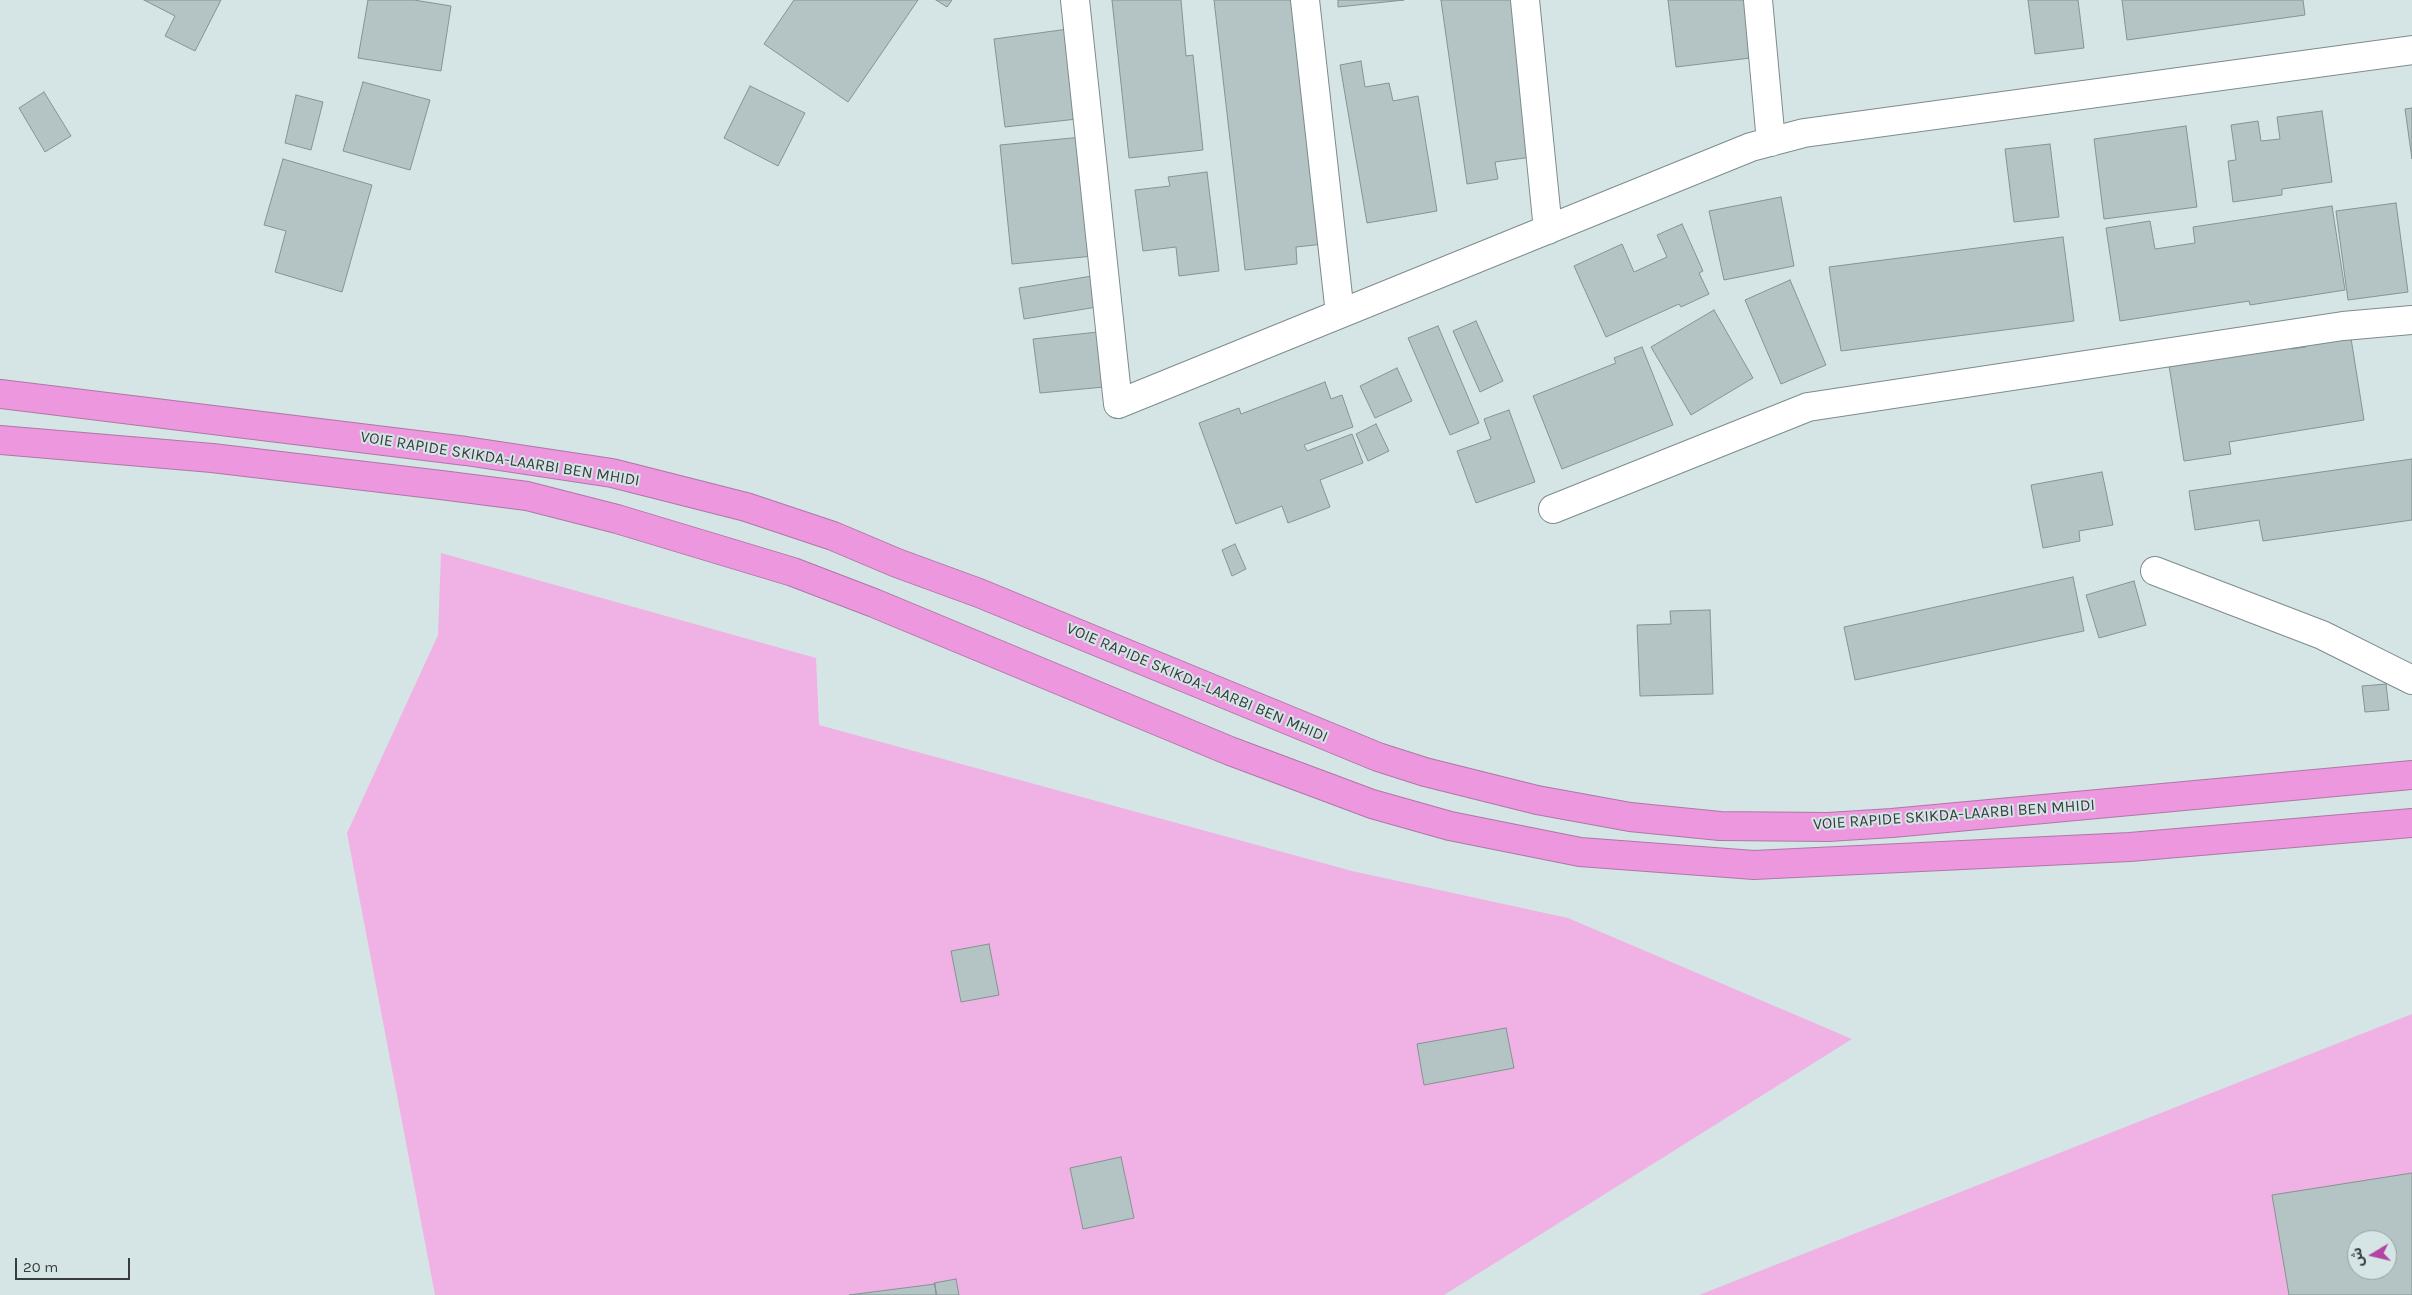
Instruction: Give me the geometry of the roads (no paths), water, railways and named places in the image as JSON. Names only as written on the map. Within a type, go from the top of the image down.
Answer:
[{"type":"highway","name":"VOIE RAPIDE SKIKDA-LAARBI BEN MHIDI","points":[[0,394],[466,451],[612,473],[736,505],[833,536],[897,563],[988,596],[1378,757],[1425,772],[1537,800],[1630,817],[1720,826],[1846,826],[2412,775]]},
{"type":"highway","name":"VOIE RAPIDE SKIKDA-LAARBI BEN MHIDI","points":[[0,440],[212,458],[442,485],[527,496],[617,519],[793,572],[874,603],[1230,751],[1372,804],[1450,826],[1580,852],[1754,865],[2130,847],[2412,823]]},
{"type":"street","points":[[1075,0],[1118,404],[1751,147],[1804,133],[2412,50]]},
{"type":"street","points":[[1305,0],[1340,314]]},
{"type":"street","points":[[1525,0],[1548,230]]},
{"type":"street","points":[[1758,0],[1771,142]]},
{"type":"street","points":[[1553,509],[1808,407],[2343,326],[2412,320]]},
{"type":"street","points":[[2155,571],[2322,635],[2412,680]]}]
